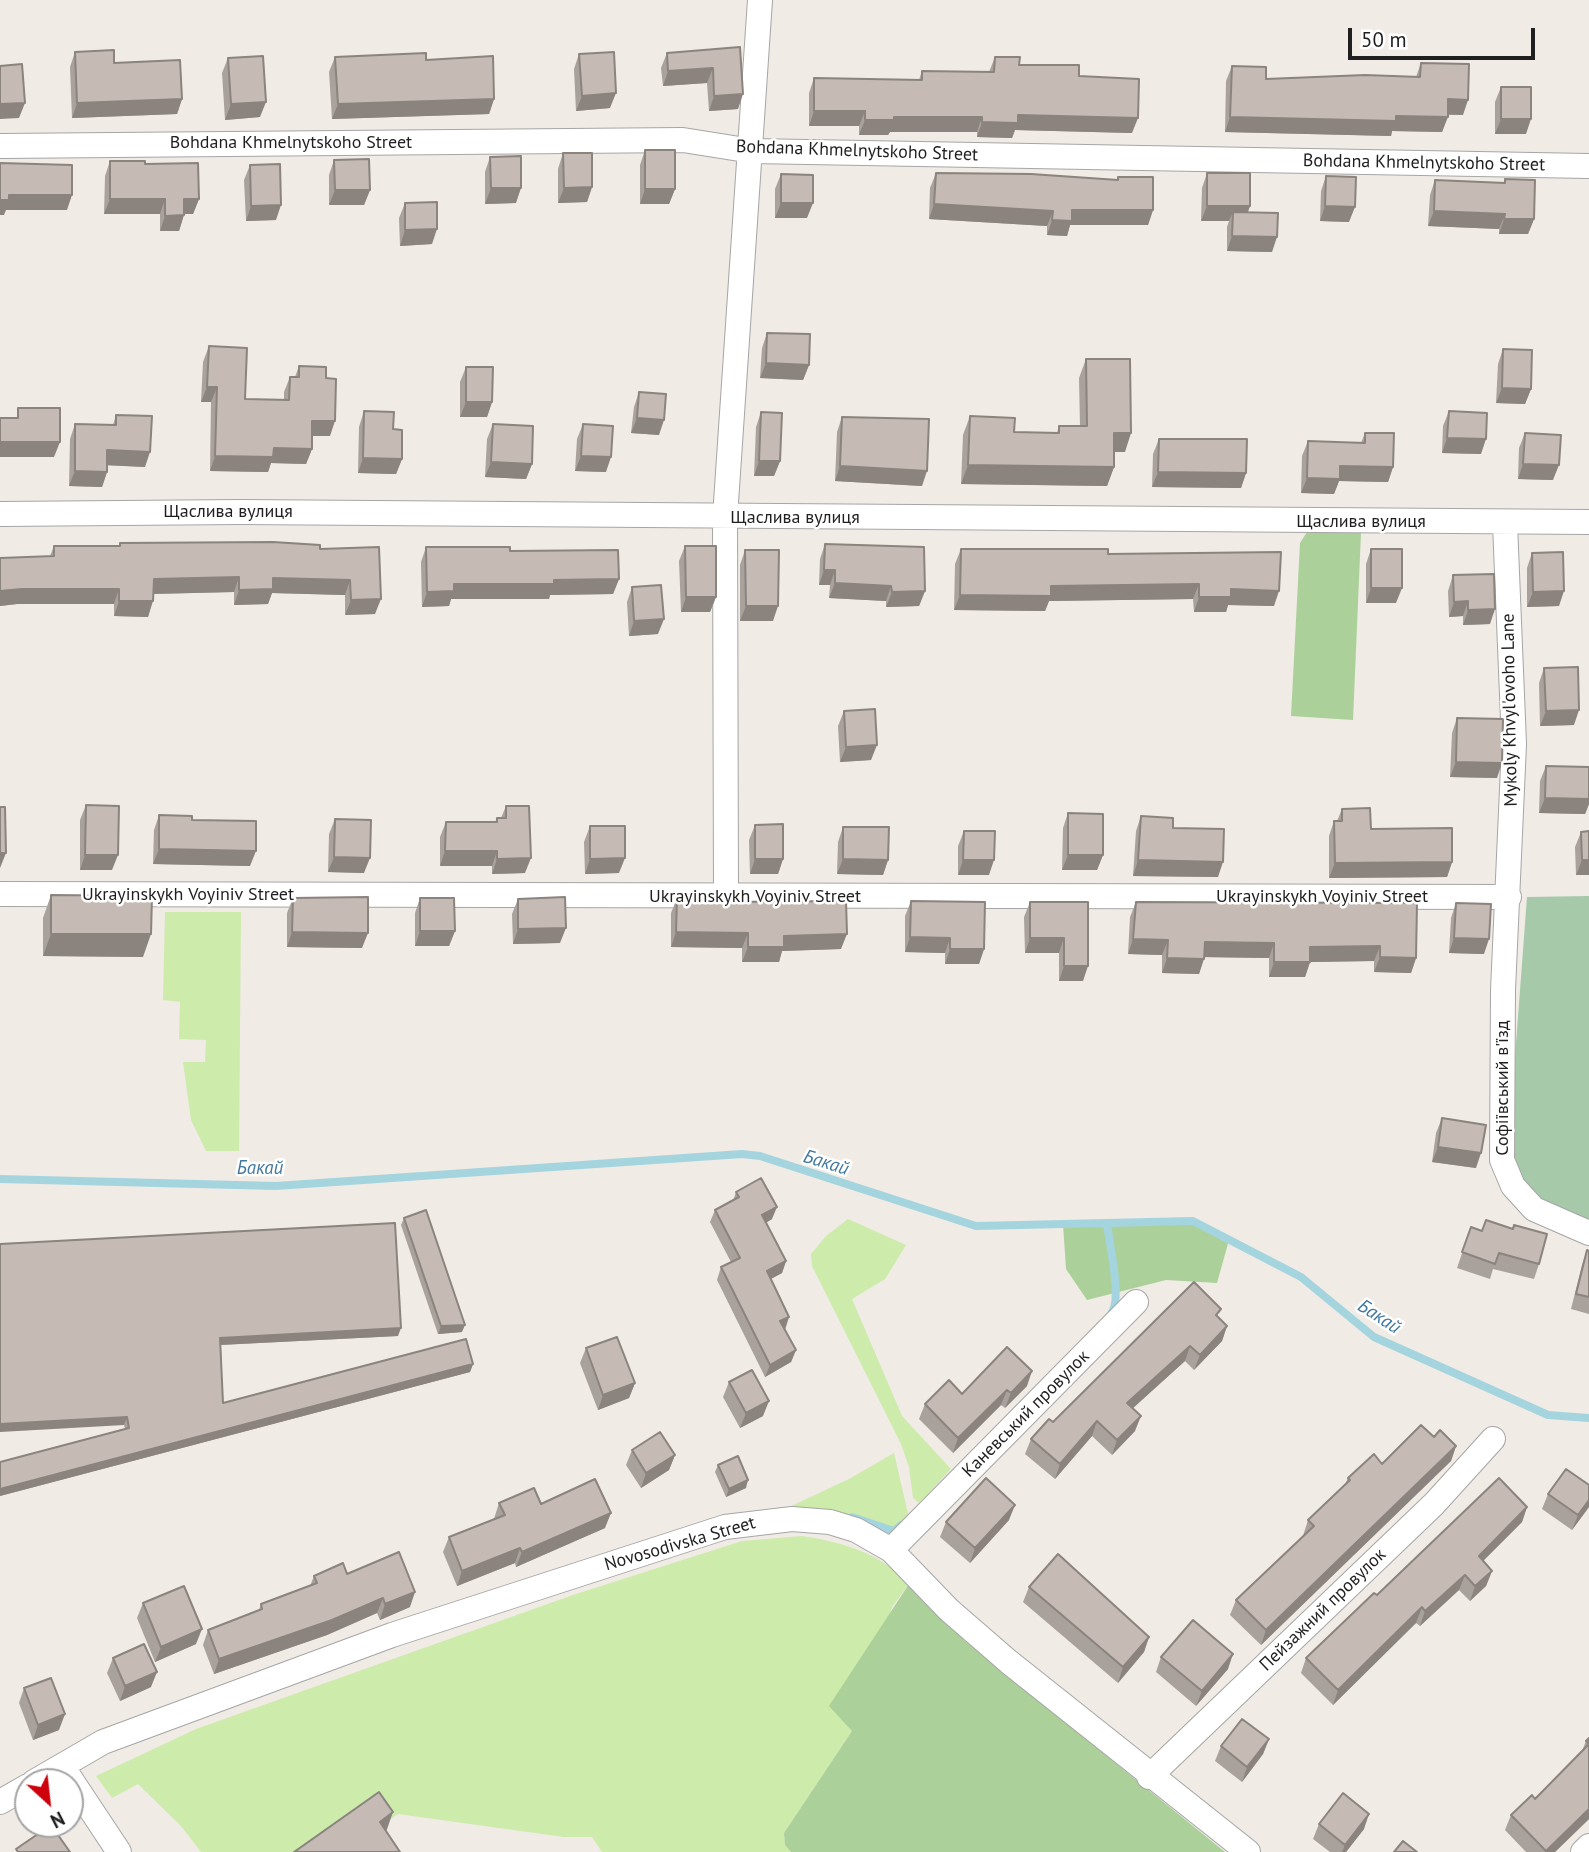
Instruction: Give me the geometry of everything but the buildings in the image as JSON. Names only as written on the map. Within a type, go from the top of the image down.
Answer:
[{"type":"street","points":[[726,898],[725,517],[752,151],[760,0]]},
{"type":"street","name":"Bohdana Khmelnytskoho Street","points":[[0,146],[683,140],[752,151],[1589,166]]},
{"type":"street","name":"Щаслива вулиця","points":[[0,514],[240,512],[1589,522]]},
{"type":"street","name":"Mykoly Khvyl'ovoho Lane","points":[[1505,523],[1514,744],[1509,897]]},
{"type":"street","name":"Ukrayinskykh Voyiniv Street","points":[[0,894],[726,898],[1509,897]]},
{"type":"street","name":"Софіївський в'їзд","points":[[1509,897],[1503,990],[1502,1160],[1513,1186],[1534,1209],[1589,1233]]},
{"type":"street","name":"Каневський провулок","points":[[891,1550],[1136,1302]]},
{"type":"street","name":"Пейзажний провулок","points":[[1149,1776],[1434,1504],[1493,1439]]},
{"type":"street","name":"Novosodivska Street","points":[[58,1768],[103,1742],[391,1635],[725,1527],[792,1518],[830,1522],[856,1530],[891,1550],[949,1610],[1149,1776],[1248,1852]]},
{"type":"street","points":[[62,1766],[120,1852]]},
{"type":"street","points":[[1583,1852],[1589,1846]]},
{"type":"green space","points":[[1307,532],[1361,533],[1353,720],[1291,716],[1300,543]]},
{"type":"green space","points":[[1589,896],[1589,1219],[1556,1208],[1532,1193],[1517,1171],[1509,1137],[1527,897]]},
{"type":"green space","points":[[165,912],[241,912],[239,1151],[206,1151],[191,1120],[183,1062],[205,1062],[206,1040],[179,1039],[180,1002],[163,1000]]},
{"type":"green space","points":[[848,1219],[906,1245],[885,1279],[852,1299],[902,1416],[951,1469],[919,1503],[913,1498],[909,1467],[901,1444],[812,1266],[811,1254],[826,1236]]},
{"type":"green space","points":[[1193,1221],[1229,1240],[1217,1283],[1166,1280],[1087,1300],[1066,1269],[1063,1224]]},
{"type":"green space","points":[[894,1453],[909,1518],[894,1531],[837,1513],[789,1507],[849,1479]]},
{"type":"green space","points":[[802,1536],[860,1551],[886,1564],[909,1584],[892,1607],[852,1731],[784,1833],[785,1845],[791,1852],[602,1852],[592,1837],[564,1837],[398,1814],[379,1827],[317,1852],[201,1852],[181,1826],[138,1784],[112,1798],[96,1776],[196,1729],[573,1595],[742,1541]]},
{"type":"green space","points":[[909,1584],[965,1641],[1225,1852],[791,1852],[785,1845],[784,1833],[852,1731],[829,1706]]},
{"type":"waterway","name":"Бакай","points":[[0,1179],[276,1186],[742,1154],[760,1156],[976,1226],[1193,1221],[1301,1277],[1374,1337],[1548,1415],[1589,1418]]},
{"type":"waterway","points":[[1107,1223],[1116,1295],[1112,1312]]},
{"type":"waterway","points":[[852,1517],[894,1531],[901,1525]]}]
